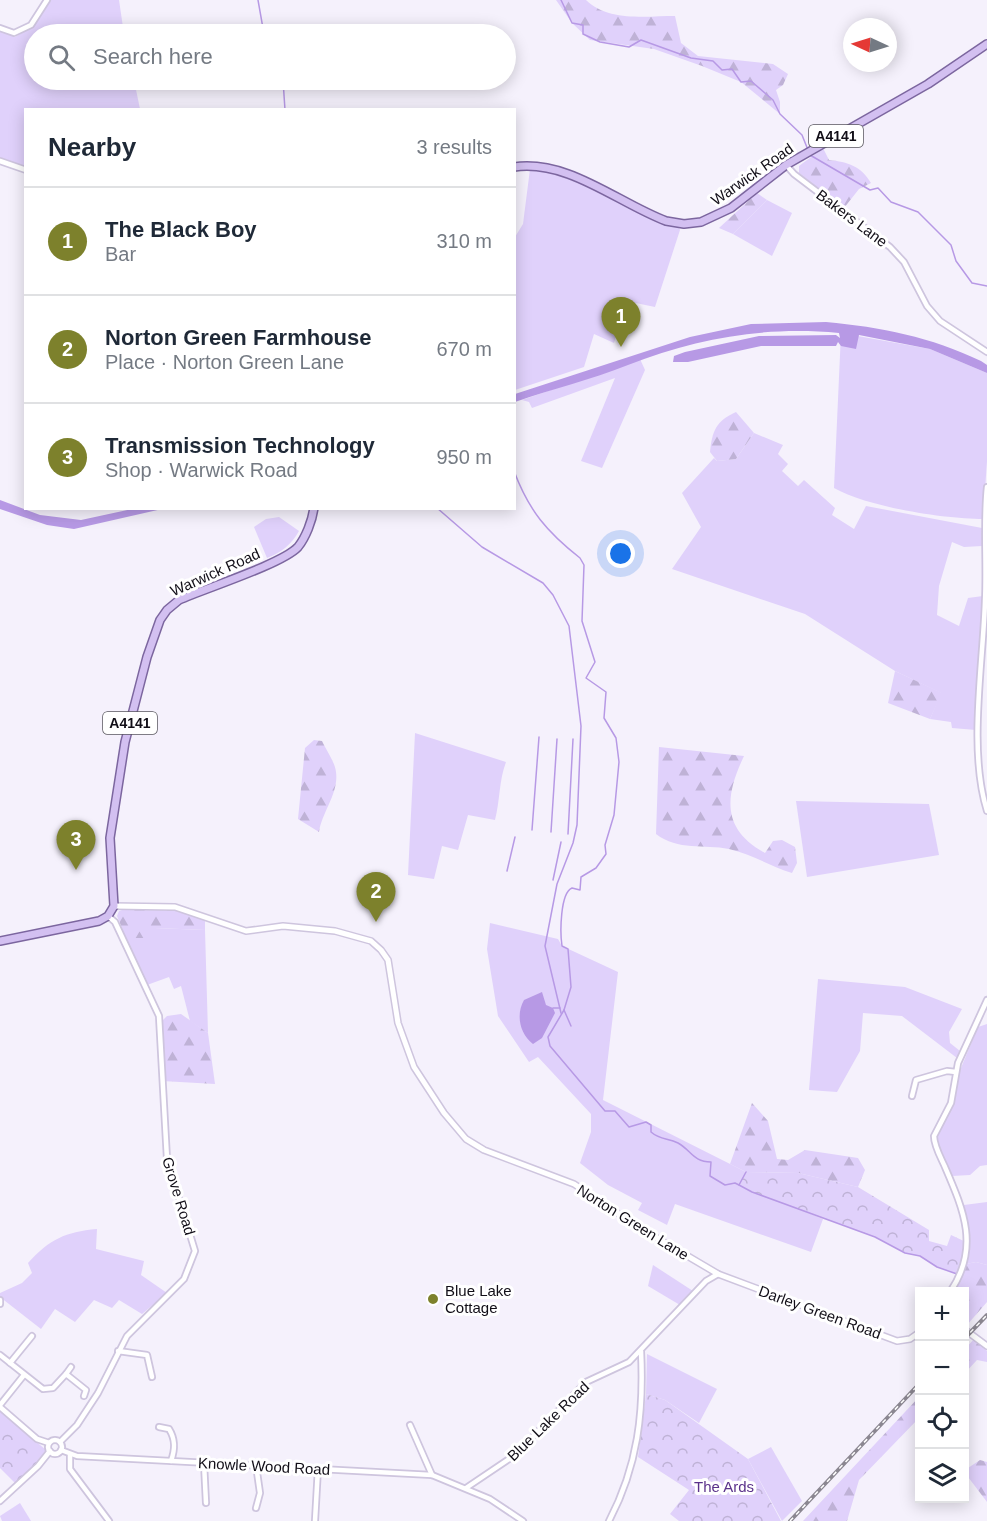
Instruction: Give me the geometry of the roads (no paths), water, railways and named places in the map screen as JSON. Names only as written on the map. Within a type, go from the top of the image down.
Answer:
[{"type":"main road","name":"Warwick Road","points":[[516,167],[537,166],[560,171],[654,216],[684,224],[701,222],[730,208],[786,165],[928,84],[987,44]]},
{"type":"main road","name":"Warwick Road","points":[[114,906],[109,848],[113,807],[125,742],[147,657],[160,620],[167,610],[179,600],[278,560],[293,551],[302,541],[313,510]]},
{"type":"main road","points":[[0,941],[99,921],[108,916],[114,906]]},
{"type":"street","points":[[32,24],[47,0]]},
{"type":"street","points":[[0,28],[14,33],[24,28]]},
{"type":"street","points":[[0,161],[24,169]]},
{"type":"street","name":"Bakers Lane","points":[[786,165],[794,174],[890,247],[904,262],[915,286],[940,321],[987,352]]},
{"type":"street","points":[[987,487],[986,598],[979,712],[980,778],[987,811]]},
{"type":"street","name":"Norton Green Lane","points":[[114,906],[175,907],[246,931],[283,926],[335,931],[371,941],[388,960],[398,1023],[414,1067],[444,1113],[466,1140],[484,1150],[574,1184],[640,1228],[718,1274]]},
{"type":"street","name":"Grove Road","points":[[60,1442],[77,1425],[99,1393],[118,1351],[135,1326],[177,1289],[189,1270],[195,1251],[166,1159],[159,1016],[115,922],[108,916]]},
{"type":"street","points":[[953,1287],[961,1272],[968,1243],[961,1204],[934,1136],[951,1103],[956,1072],[987,1000]]},
{"type":"street","points":[[912,1096],[916,1080],[947,1071],[956,1072]]},
{"type":"street","points":[[706,1281],[708,1268]]},
{"type":"street","name":"Blue Lake Road","points":[[466,1488],[515,1455],[586,1382],[628,1362],[641,1351],[706,1281],[718,1274]]},
{"type":"street","name":"Darley Green Road","points":[[718,1274],[897,1341],[910,1340],[915,1335]]},
{"type":"street","points":[[969,1333],[987,1346]]},
{"type":"street","points":[[10,1363],[32,1336]]},
{"type":"street","points":[[27,1342],[34,1347]]},
{"type":"street","points":[[118,1351],[147,1355],[152,1377]]},
{"type":"street","points":[[609,1521],[624,1489],[638,1441],[642,1405],[641,1351]]},
{"type":"street","points":[[0,1355],[38,1387],[48,1389],[56,1385],[71,1367]]},
{"type":"street","points":[[66,1374],[86,1391]]},
{"type":"street","points":[[24,1375],[0,1406],[30,1430],[37,1439],[49,1443],[55,1440],[60,1442],[61,1450],[56,1453],[50,1451]]},
{"type":"street","points":[[410,1425],[432,1475]]},
{"type":"street","points":[[159,1427],[169,1429],[172,1435],[175,1449],[171,1461]]},
{"type":"street","points":[[413,1431],[419,1428]]},
{"type":"street","points":[[0,1501],[38,1466],[50,1451],[49,1443]]},
{"type":"street","name":"Knowle Wood Road","points":[[61,1450],[70,1455],[432,1475],[490,1499],[524,1521]]},
{"type":"street","points":[[70,1455],[70,1469],[109,1521]]},
{"type":"street","points":[[204,1463],[206,1503]]},
{"type":"street","points":[[256,1465],[260,1493],[256,1508]]},
{"type":"street","points":[[315,1521],[318,1468]]},
{"type":"waterway","points":[[258,0],[262,24]]},
{"type":"waterway","points":[[561,0],[572,23],[583,25],[583,34],[600,42],[629,47],[641,40],[691,58],[713,61],[722,70],[732,69],[741,82],[751,81],[773,100],[780,114],[802,135],[808,150]]},
{"type":"waterway","points":[[284,90],[285,108]]},
{"type":"waterway","points":[[810,155],[870,190],[878,188],[891,202],[918,212],[951,245],[956,261],[972,283],[987,286]]},
{"type":"waterway","points":[[516,476],[526,498],[540,520],[580,558],[584,565],[582,621],[595,662],[586,678],[606,692],[604,718],[616,738],[619,762],[614,815],[605,845],[606,854],[596,868],[581,877],[580,890],[572,888],[568,891],[563,905],[561,940],[562,946],[568,949],[571,987],[564,1010],[548,1037],[550,1046],[605,1111],[615,1111],[629,1127],[646,1122],[651,1125],[651,1132],[654,1135],[678,1143],[696,1158],[711,1162],[710,1176],[725,1185],[735,1183],[739,1185]]},
{"type":"waterway","points":[[439,510],[482,547],[543,583],[553,595],[569,626],[581,726],[577,825],[573,843],[557,884],[545,946],[561,1013]]},
{"type":"waterway","points":[[532,830],[539,737]]},
{"type":"waterway","points":[[551,832],[557,739]]},
{"type":"waterway","points":[[568,834],[573,739]]},
{"type":"waterway","points":[[507,871],[515,837]]},
{"type":"waterway","points":[[553,880],[561,842]]},
{"type":"waterway","points":[[553,1008],[560,1008]]},
{"type":"waterway","points":[[564,1010],[571,1026]]},
{"type":"waterway","points":[[746,1172],[739,1185],[752,1192],[875,1237],[905,1253],[920,1256],[937,1267],[957,1274]]},
{"type":"railway","points":[[969,1334],[987,1315]]},
{"type":"railway","points":[[790,1521],[915,1388]]},
{"type":"place","name":"The Black Boy","points":[[621,347]]},
{"type":"place","name":"Transmission Technology","points":[[76,870]]},
{"type":"place","name":"Norton Green Farmhouse","points":[[376,922]]},
{"type":"place","name":"Blue Lake Cottage","points":[[433,1299]]},
{"type":"park label","name":"The Ards","points":[[724,1486]]}]
